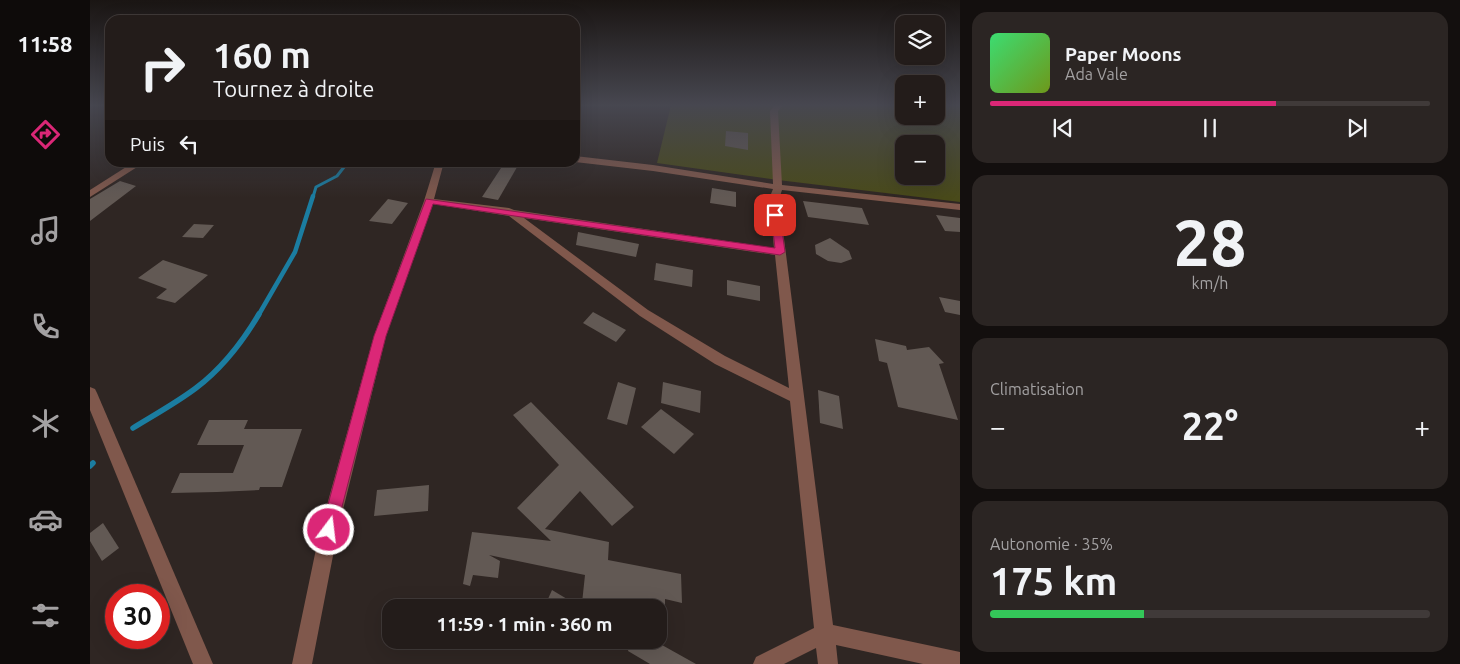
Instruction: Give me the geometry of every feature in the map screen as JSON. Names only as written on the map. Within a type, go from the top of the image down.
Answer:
[{"type":"street","points":[[775,136],[778,187],[774,199],[828,664]]},
{"type":"street","points":[[580,160],[653,168],[778,187],[960,207]]},
{"type":"street","points":[[90,194],[133,167]]},
{"type":"street","points":[[302,664],[329,530],[380,336],[429,201],[439,167]]},
{"type":"street","points":[[429,201],[509,211],[780,252]]},
{"type":"street","points":[[509,211],[644,313],[720,360],[796,397]]},
{"type":"street","points":[[90,393],[203,664]]},
{"type":"street","points":[[763,664],[825,633],[960,662]]},
{"type":"shaded area","points":[[664,136],[895,136],[895,185],[945,185],[945,136],[960,136],[960,202],[657,163]]},
{"type":"building","points":[[726,136],[748,136],[748,150],[725,146]]},
{"type":"building","points":[[502,167],[517,167],[498,200],[482,197]]},
{"type":"building","points":[[120,181],[136,186],[90,221],[90,199]]},
{"type":"building","points":[[712,188],[736,192],[736,207],[710,203]]},
{"type":"building","points":[[388,199],[408,203],[392,224],[369,221]]},
{"type":"building","points":[[803,201],[862,208],[869,225],[808,217]]},
{"type":"building","points":[[936,215],[960,218],[960,232],[945,231]]},
{"type":"building","points":[[194,224],[214,225],[203,238],[182,237]]},
{"type":"building","points":[[578,232],[639,244],[636,257],[576,245]]},
{"type":"building","points":[[830,238],[849,251],[852,259],[841,263],[828,261],[816,254],[815,245]]},
{"type":"building","points":[[163,260],[208,275],[175,303],[156,298],[167,289],[138,278]]},
{"type":"building","points":[[656,263],[693,270],[692,287],[654,280]]},
{"type":"building","points":[[727,280],[760,286],[760,301],[727,295]]},
{"type":"building","points":[[939,297],[960,301],[960,315],[945,312]]},
{"type":"building","points":[[593,312],[626,330],[616,342],[583,323]]},
{"type":"building","points":[[875,339],[906,346],[907,350],[929,347],[944,363],[939,364],[958,420],[898,407],[887,363],[879,361]]},
{"type":"building","points":[[618,382],[636,388],[627,425],[607,419]]},
{"type":"building","points":[[663,382],[701,391],[700,413],[661,403]]},
{"type":"building","points":[[818,390],[839,396],[843,429],[820,423]]},
{"type":"building","points":[[531,402],[634,507],[612,526],[580,491],[545,529],[609,542],[608,560],[681,574],[682,603],[667,599],[582,599],[585,575],[489,555],[500,561],[498,578],[473,575],[470,586],[463,584],[472,532],[551,541],[517,508],[559,465],[513,415]]},
{"type":"building","points":[[661,409],[694,434],[674,454],[641,427]]},
{"type":"building","points":[[209,420],[248,420],[244,429],[302,429],[282,487],[260,487],[259,490],[171,493],[180,473],[233,473],[244,445],[197,445]]},
{"type":"building","points":[[429,485],[428,511],[374,516],[377,490]]},
{"type":"building","points":[[103,523],[119,548],[102,561],[90,541],[90,533]]},
{"type":"building","points":[[552,590],[567,599],[548,599]]},
{"type":"building","points":[[667,648],[696,664],[650,664],[628,651],[629,649]]},
{"type":"waterway","points":[[313,197],[316,187],[337,176],[344,167]]},
{"type":"waterway","points":[[258,316],[295,252],[313,196]]},
{"type":"waterway","points":[[133,428],[181,399],[214,372],[231,354],[259,314]]},
{"type":"waterway","points":[[90,466],[93,463]]},
{"type":"route","points":[[329,530],[380,336],[429,201],[509,211],[780,252],[775,215]]}]
